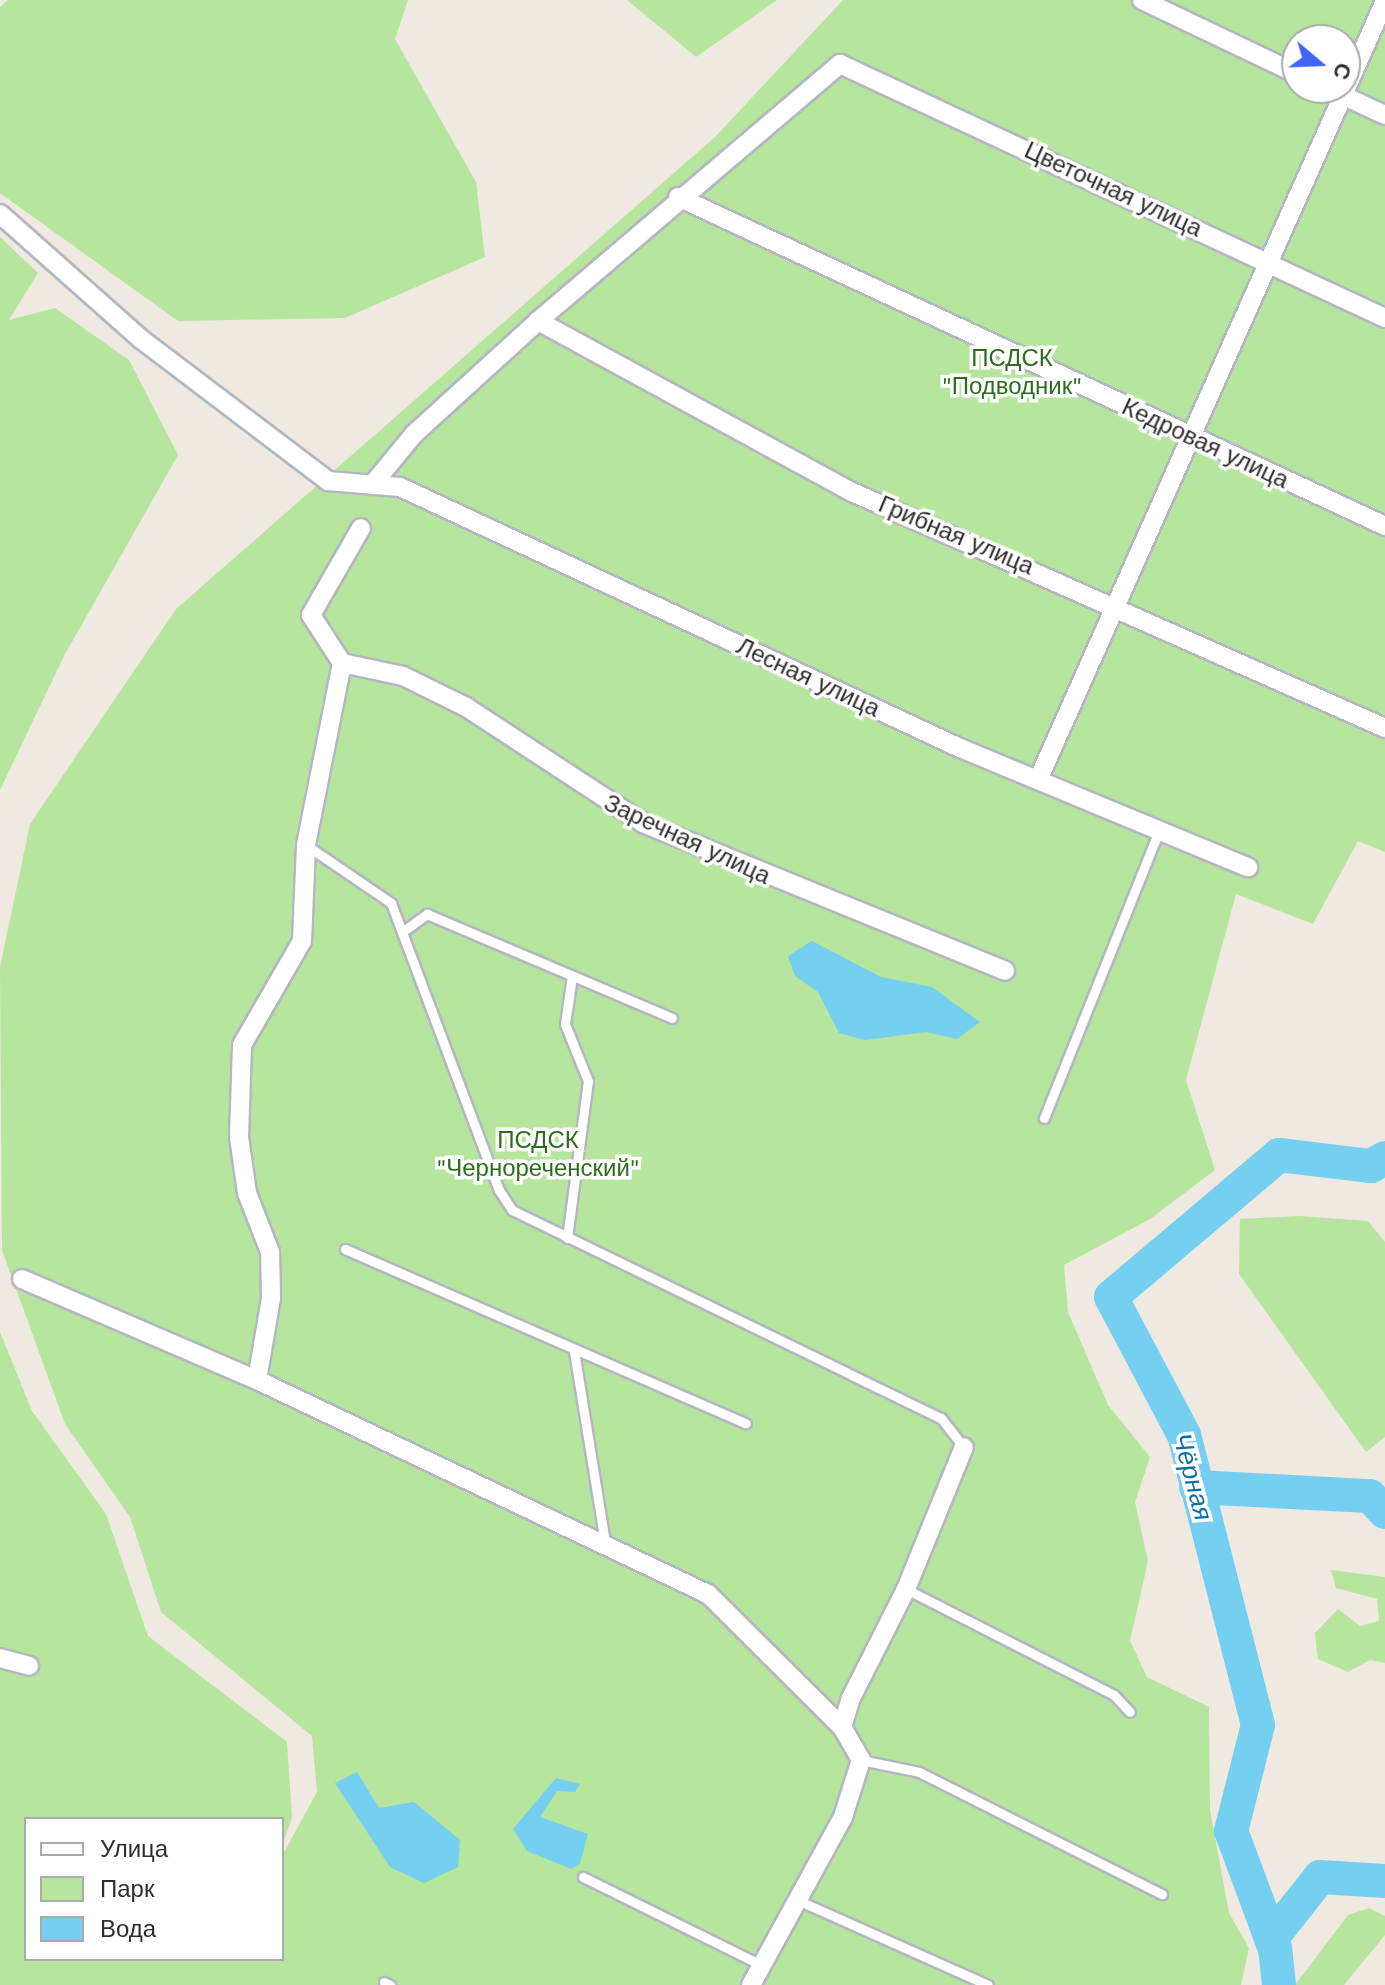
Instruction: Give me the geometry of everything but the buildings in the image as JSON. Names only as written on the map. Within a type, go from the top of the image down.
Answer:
[{"type":"street","points":[[1142,0],[1281,66]]},
{"type":"street","points":[[1361,46],[1385,1]]},
{"type":"street","name":"Цветочная улица","points":[[678,197],[840,64],[1385,318]]},
{"type":"street","points":[[1038,780],[1271,263],[1331,104]]},
{"type":"street","points":[[1361,104],[1385,115]]},
{"type":"street","points":[[372,485],[414,434],[678,197]]},
{"type":"street","name":"Кедровая улица","points":[[678,197],[1385,526]]},
{"type":"street","name":"Лесная улица","points":[[0,214],[141,339],[328,481],[400,487],[1038,780],[1248,867]]},
{"type":"street","name":"Грибная улица","points":[[538,321],[852,492],[1116,603],[1385,728]]},
{"type":"street","points":[[257,1380],[271,1298],[270,1252],[247,1193],[236,1095],[242,1045],[302,941],[306,845],[342,663],[311,615],[361,528]]},
{"type":"street","name":"Заречная улица","points":[[342,663],[403,676],[466,707],[600,802],[657,830],[1005,971]]},
{"type":"street","points":[[22,1279],[257,1380],[708,1594],[842,1727],[861,1760],[843,1817],[759,1964],[751,1985]]},
{"type":"street","points":[[842,1727],[864,1665],[906,1589],[964,1447]]},
{"type":"street","points":[[0,1658],[29,1666]]},
{"type":"lane","points":[[1044,1118],[1159,830]]},
{"type":"lane","points":[[306,845],[391,903],[499,1190],[512,1210],[928,1411],[958,1432],[964,1447]]},
{"type":"lane","points":[[402,932],[427,914],[672,1018]]},
{"type":"lane","points":[[567,1238],[588,1081],[565,1024],[572,976]]},
{"type":"lane","points":[[345,1249],[574,1351],[746,1423]]},
{"type":"lane","points":[[574,1351],[605,1543]]},
{"type":"lane","points":[[906,1589],[1114,1695],[1130,1712]]},
{"type":"lane","points":[[861,1760],[919,1772],[1162,1894]]},
{"type":"lane","points":[[583,1877],[759,1964]]},
{"type":"lane","points":[[795,1899],[988,1985]]},
{"type":"green space","points":[[8,0],[408,0],[395,39],[476,182],[485,257],[345,318],[178,321],[0,193],[0,7]]},
{"type":"green space","points":[[627,0],[777,0],[696,57]]},
{"type":"green space","name":"ПСДСК \"Чернореченский\"","points":[[843,0],[1385,0],[1385,852],[1358,841],[1313,924],[1236,894],[1186,1080],[1215,1170],[1150,1219],[1064,1265],[1068,1312],[1108,1405],[1150,1457],[1135,1502],[1148,1561],[1130,1641],[1147,1677],[1209,1707],[1210,1810],[1229,1913],[1249,1948],[1241,1985],[0,1985],[0,1332],[32,1411],[106,1514],[148,1636],[287,1742],[292,1818],[284,1840],[284,1817],[24,1817],[24,1961],[284,1961],[284,1852],[317,1792],[312,1736],[161,1612],[130,1517],[65,1424],[2,1250],[0,967],[30,824],[176,609],[715,137]]},
{"type":"green space","points":[[0,237],[38,273],[9,320],[55,308],[129,360],[178,455],[64,656],[0,790]]},
{"type":"green space","points":[[1299,1216],[1368,1221],[1385,1242],[1385,1437],[1366,1452],[1239,1274],[1240,1219]]},
{"type":"green space","points":[[1331,1570],[1385,1577],[1385,1663],[1370,1660],[1348,1672],[1318,1659],[1315,1633],[1338,1609],[1360,1626],[1379,1621],[1377,1599],[1336,1588]]},
{"type":"green space","points":[[1369,1908],[1385,1916],[1385,1935],[1344,1985],[1295,1985],[1348,1915]]},
{"type":"water","points":[[812,941],[881,977],[932,987],[980,1022],[957,1039],[926,1032],[865,1040],[839,1033],[818,992],[795,976],[788,956]]},
{"type":"water","points":[[357,1772],[379,1808],[414,1802],[460,1840],[458,1867],[424,1883],[390,1867],[335,1783]]},
{"type":"water","points":[[556,1778],[580,1784],[575,1792],[557,1791],[540,1817],[588,1834],[580,1864],[571,1869],[527,1851],[513,1829]]},
{"type":"waterway","name":"Чёрная","points":[[1279,1985],[1275,1949],[1231,1831],[1258,1725],[1184,1435],[1111,1297],[1279,1155],[1371,1166],[1385,1158]]},
{"type":"waterway","points":[[1196,1487],[1370,1496],[1385,1512]]},
{"type":"waterway","points":[[1271,1939],[1320,1877],[1385,1881]]},
{"type":"park label","name":"ПСДСК \"Подводник\"","points":[[1012,373]]}]
